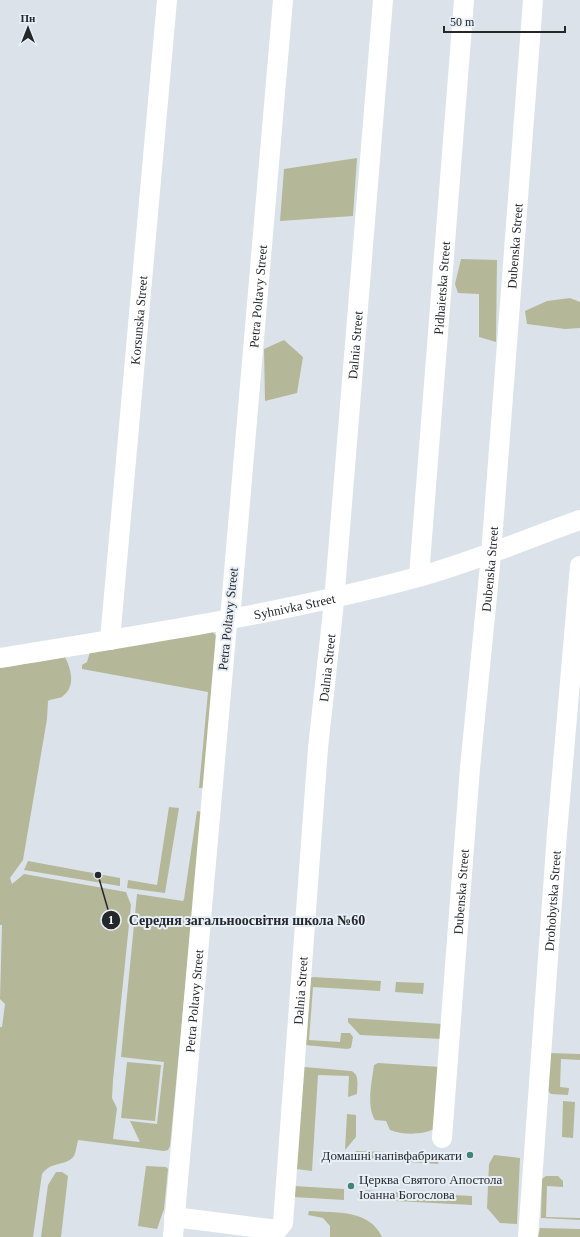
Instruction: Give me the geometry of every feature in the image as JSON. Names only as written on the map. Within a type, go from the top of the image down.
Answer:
[{"type":"street","name":"Korsunska Street","points":[[110,640],[167,0]]},
{"type":"street","name":"Petra Poltavy Street","points":[[173,1237],[227,624],[230,620],[283,0]]},
{"type":"street","name":"Dalnia Street","points":[[174,1217],[277,1230],[283,1223],[318,748],[334,597],[383,0]]},
{"type":"street","name":"Pidhaietska Street","points":[[419,576],[464,0]]},
{"type":"street","name":"Dubenska Street","points":[[442,1138],[470,768],[491,553],[533,0]]},
{"type":"street","name":"Syhnivka Street","points":[[0,658],[230,620],[334,597],[419,576],[491,553],[580,520]]},
{"type":"street","name":"Drohobytska Street","points":[[528,1237],[557,825],[580,566]]},
{"type":"green space","points":[[357,158],[353,216],[280,221],[284,169]]},
{"type":"green space","points":[[461,259],[497,260],[496,342],[479,337],[479,294],[458,293],[455,284]]},
{"type":"green space","points":[[570,298],[580,302],[580,328],[565,329],[527,324],[525,311],[547,301]]},
{"type":"green space","points":[[284,340],[303,357],[297,393],[265,401],[264,349]]},
{"type":"green space","points":[[212,631],[216,636],[204,788],[199,788],[208,692],[82,669],[82,665],[87,662],[90,652]]},
{"type":"green space","points":[[65,657],[71,677],[70,687],[60,698],[48,701],[47,719],[23,860],[10,878],[12,884],[24,874],[126,892],[131,905],[113,1080],[112,1098],[117,1108],[113,1139],[140,1142],[130,1121],[157,1124],[164,1062],[121,1057],[137,894],[183,901],[197,811],[202,812],[170,1146],[168,1150],[164,1151],[78,1140],[75,1154],[71,1159],[50,1167],[42,1174],[33,1237],[0,1237],[0,1027],[2,1027],[5,1004],[0,999],[2,925],[0,925],[0,668]]},
{"type":"green space","points":[[169,807],[179,808],[165,893],[127,888],[128,880],[157,885]]},
{"type":"green space","points":[[28,861],[120,878],[120,886],[24,870]]},
{"type":"green space","points":[[311,978],[381,981],[380,991],[313,987],[309,1040],[340,1042],[341,1033],[350,1033],[353,1037],[351,1048],[347,1049],[305,1045]]},
{"type":"green space","points":[[396,982],[424,983],[423,994],[395,992]]},
{"type":"green space","points":[[348,1018],[443,1024],[442,1039],[360,1035],[348,1022]]},
{"type":"green space","points":[[548,1053],[580,1054],[580,1060],[561,1059],[560,1087],[569,1088],[568,1095],[551,1094],[548,1091]]},
{"type":"green space","points":[[127,1062],[161,1065],[155,1121],[121,1118]]},
{"type":"green space","points":[[378,1063],[441,1067],[434,1129],[412,1134],[400,1133],[390,1130],[386,1121],[375,1120],[372,1114],[370,1093],[374,1065]]},
{"type":"green space","points":[[304,1067],[351,1071],[357,1077],[357,1094],[348,1097],[349,1076],[318,1075],[312,1171],[296,1169]]},
{"type":"green space","points":[[563,1101],[575,1102],[573,1138],[562,1137]]},
{"type":"green space","points":[[347,1114],[356,1115],[356,1137],[345,1150]]},
{"type":"green space","points":[[356,1151],[385,1152],[385,1161],[353,1159]]},
{"type":"green space","points":[[397,1153],[439,1155],[438,1164],[396,1161]]},
{"type":"green space","points":[[494,1155],[520,1158],[517,1224],[500,1223],[487,1208],[489,1164]]},
{"type":"green space","points":[[146,1166],[166,1167],[168,1169],[164,1209],[157,1229],[138,1226]]},
{"type":"green space","points":[[56,1172],[62,1172],[68,1176],[61,1237],[41,1237],[48,1185]]},
{"type":"green space","points":[[546,1176],[558,1176],[563,1181],[563,1187],[547,1186],[546,1217],[580,1218],[580,1220],[541,1218],[542,1179]]},
{"type":"green space","points":[[294,1186],[344,1189],[344,1200],[293,1197]]},
{"type":"green space","points":[[359,1190],[472,1196],[472,1205],[358,1199]]},
{"type":"green space","points":[[309,1211],[351,1214],[360,1217],[369,1221],[382,1237],[330,1237],[330,1226],[323,1218],[308,1215]]},
{"type":"green space","points":[[540,1228],[580,1229],[580,1237],[538,1237]]},
{"type":"place","name":"Середня загальноосвітня школа №60","points":[[98,875]]},
{"type":"place","name":"Домашні напівфабрикати","points":[[470,1155]]},
{"type":"place","name":"Церква Святого Апостола Іоанна Богослова","points":[[351,1186]]}]
